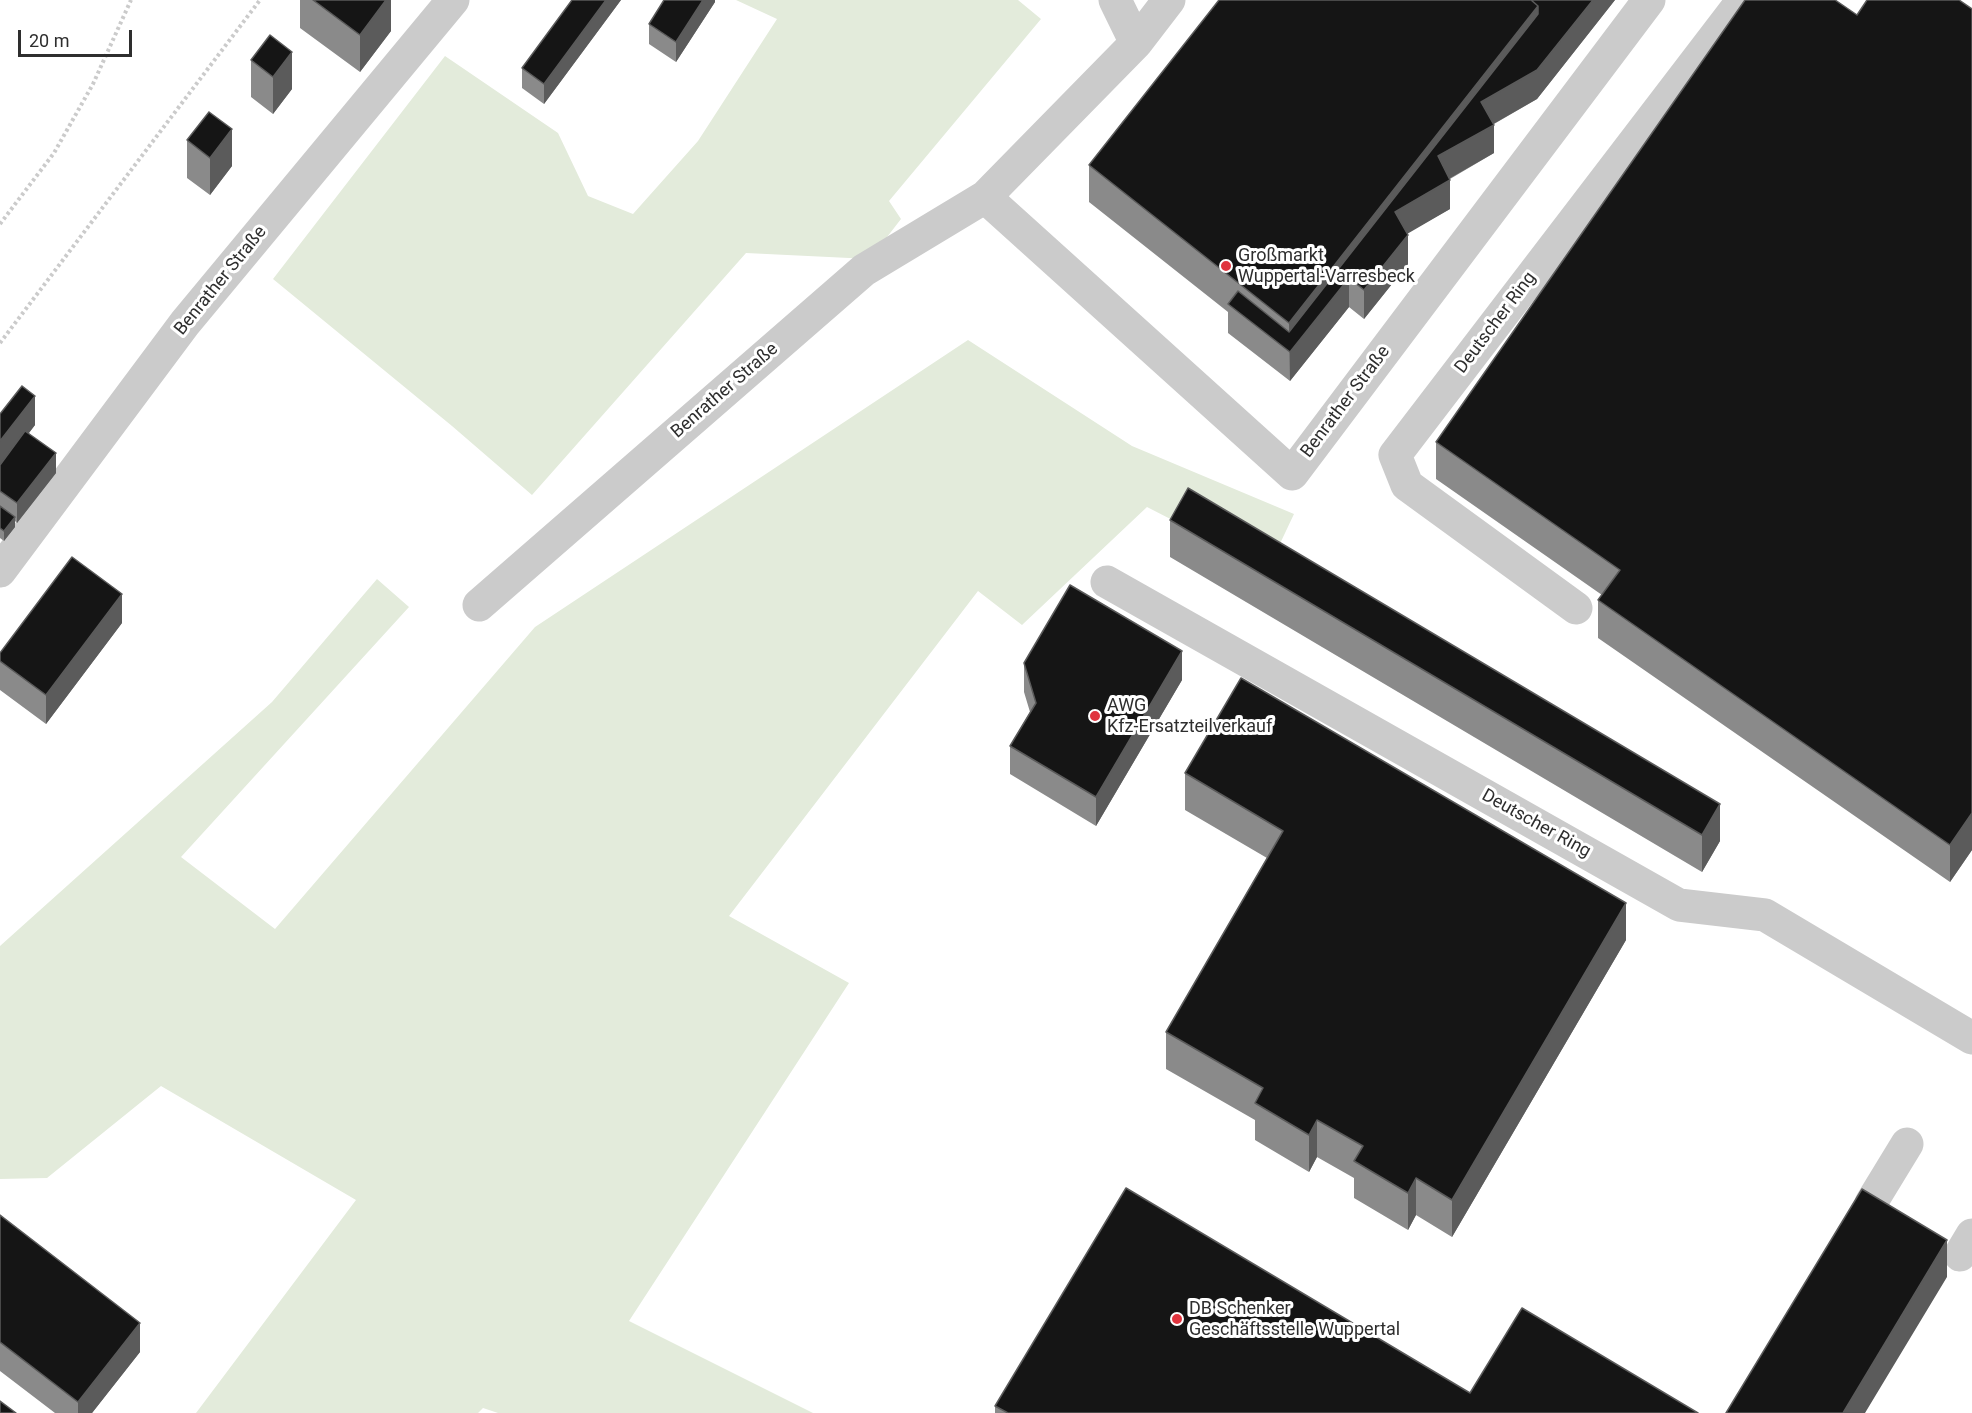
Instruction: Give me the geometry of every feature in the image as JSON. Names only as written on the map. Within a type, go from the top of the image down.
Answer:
[{"type":"street","name":"Benrather Straße","points":[[0,571],[172,340],[453,0]]},
{"type":"street","points":[[1115,0],[1136,43]]},
{"type":"street","name":"Benrather Straße","points":[[479,605],[864,270],[985,197],[1136,43],[1169,0]]},
{"type":"street","name":"Benrather Straße","points":[[985,197],[1292,474],[1648,0]]},
{"type":"street","name":"Deutscher Ring","points":[[1576,608],[1407,485],[1395,455],[1743,0]]},
{"type":"street","name":"Deutscher Ring","points":[[1107,582],[1679,905],[1765,915],[1972,1038]]},
{"type":"street","points":[[1871,1203],[1906,1144]]},
{"type":"path","points":[[0,224],[54,153],[93,84],[131,0]]},
{"type":"path","points":[[0,343],[260,0]]},
{"type":"green space","points":[[736,0],[1018,0],[1041,19],[889,201],[901,219],[870,259],[746,253],[532,495],[273,279],[445,56],[558,133],[588,196],[633,214],[698,141],[777,19]]},
{"type":"green space","points":[[968,340],[1132,446],[1294,514],[1268,569],[1147,507],[1022,625],[978,591],[729,916],[849,983],[629,1321],[813,1413],[498,1413],[483,1408],[478,1413],[196,1413],[356,1200],[161,1086],[47,1178],[0,1179],[0,946],[272,702],[377,579],[409,607],[181,857],[275,929],[535,627]]},
{"type":"building","points":[[313,0],[386,0],[360,35]]},
{"type":"building","points":[[572,0],[606,0],[544,84],[522,68]]},
{"type":"building","points":[[664,0],[703,0],[676,42],[649,24]]},
{"type":"building","points":[[1219,0],[1531,0],[1538,6],[1289,323],[1089,165]]},
{"type":"building","points":[[1531,0],[1593,0],[1537,70],[1481,102],[1494,125],[1438,156],[1450,180],[1395,212],[1408,235],[1364,290],[1349,278],[1290,352],[1228,304],[1238,291],[1289,332],[1538,14],[1538,6]]},
{"type":"building","points":[[1745,0],[1835,0],[1857,15],[1867,0],[1959,0],[1972,9],[1972,813],[1950,845],[1598,600],[1620,570],[1436,442]]},
{"type":"building","points":[[270,35],[292,52],[273,77],[251,60]]},
{"type":"building","points":[[209,112],[232,129],[210,158],[187,140]]},
{"type":"building","points":[[22,386],[35,396],[0,441],[0,414]]},
{"type":"building","points":[[25,431],[56,453],[17,503],[0,491],[0,465]]},
{"type":"building","points":[[1188,488],[1720,804],[1702,835],[1170,520]]},
{"type":"building","points":[[0,506],[15,517],[4,531],[0,528]]},
{"type":"building","points":[[72,557],[122,594],[46,695],[0,661],[0,653]]},
{"type":"building","points":[[1070,585],[1182,651],[1096,797],[1010,746],[1036,703],[1024,663]]},
{"type":"building","points":[[1241,678],[1626,903],[1452,1200],[1416,1178],[1408,1193],[1354,1161],[1363,1146],[1317,1120],[1309,1135],[1255,1103],[1263,1088],[1166,1032],[1283,831],[1185,773]]},
{"type":"building","points":[[1126,1188],[1470,1393],[1522,1308],[1698,1413],[1008,1413],[995,1406]]},
{"type":"building","points":[[1862,1189],[1947,1240],[1843,1413],[1726,1413]]},
{"type":"building","points":[[0,1215],[140,1323],[78,1402],[0,1342]]},
{"type":"building","points":[[0,1401],[16,1413],[0,1413]]},
{"type":"place","name":"Großmarkt Wuppertal-Varresbeck","points":[[1226,266]]},
{"type":"place","name":"AWG Kfz-Ersatzteilverkauf","points":[[1095,716]]},
{"type":"place","name":"DB Schenker Geschäftsstelle Wuppertal","points":[[1177,1319]]}]
